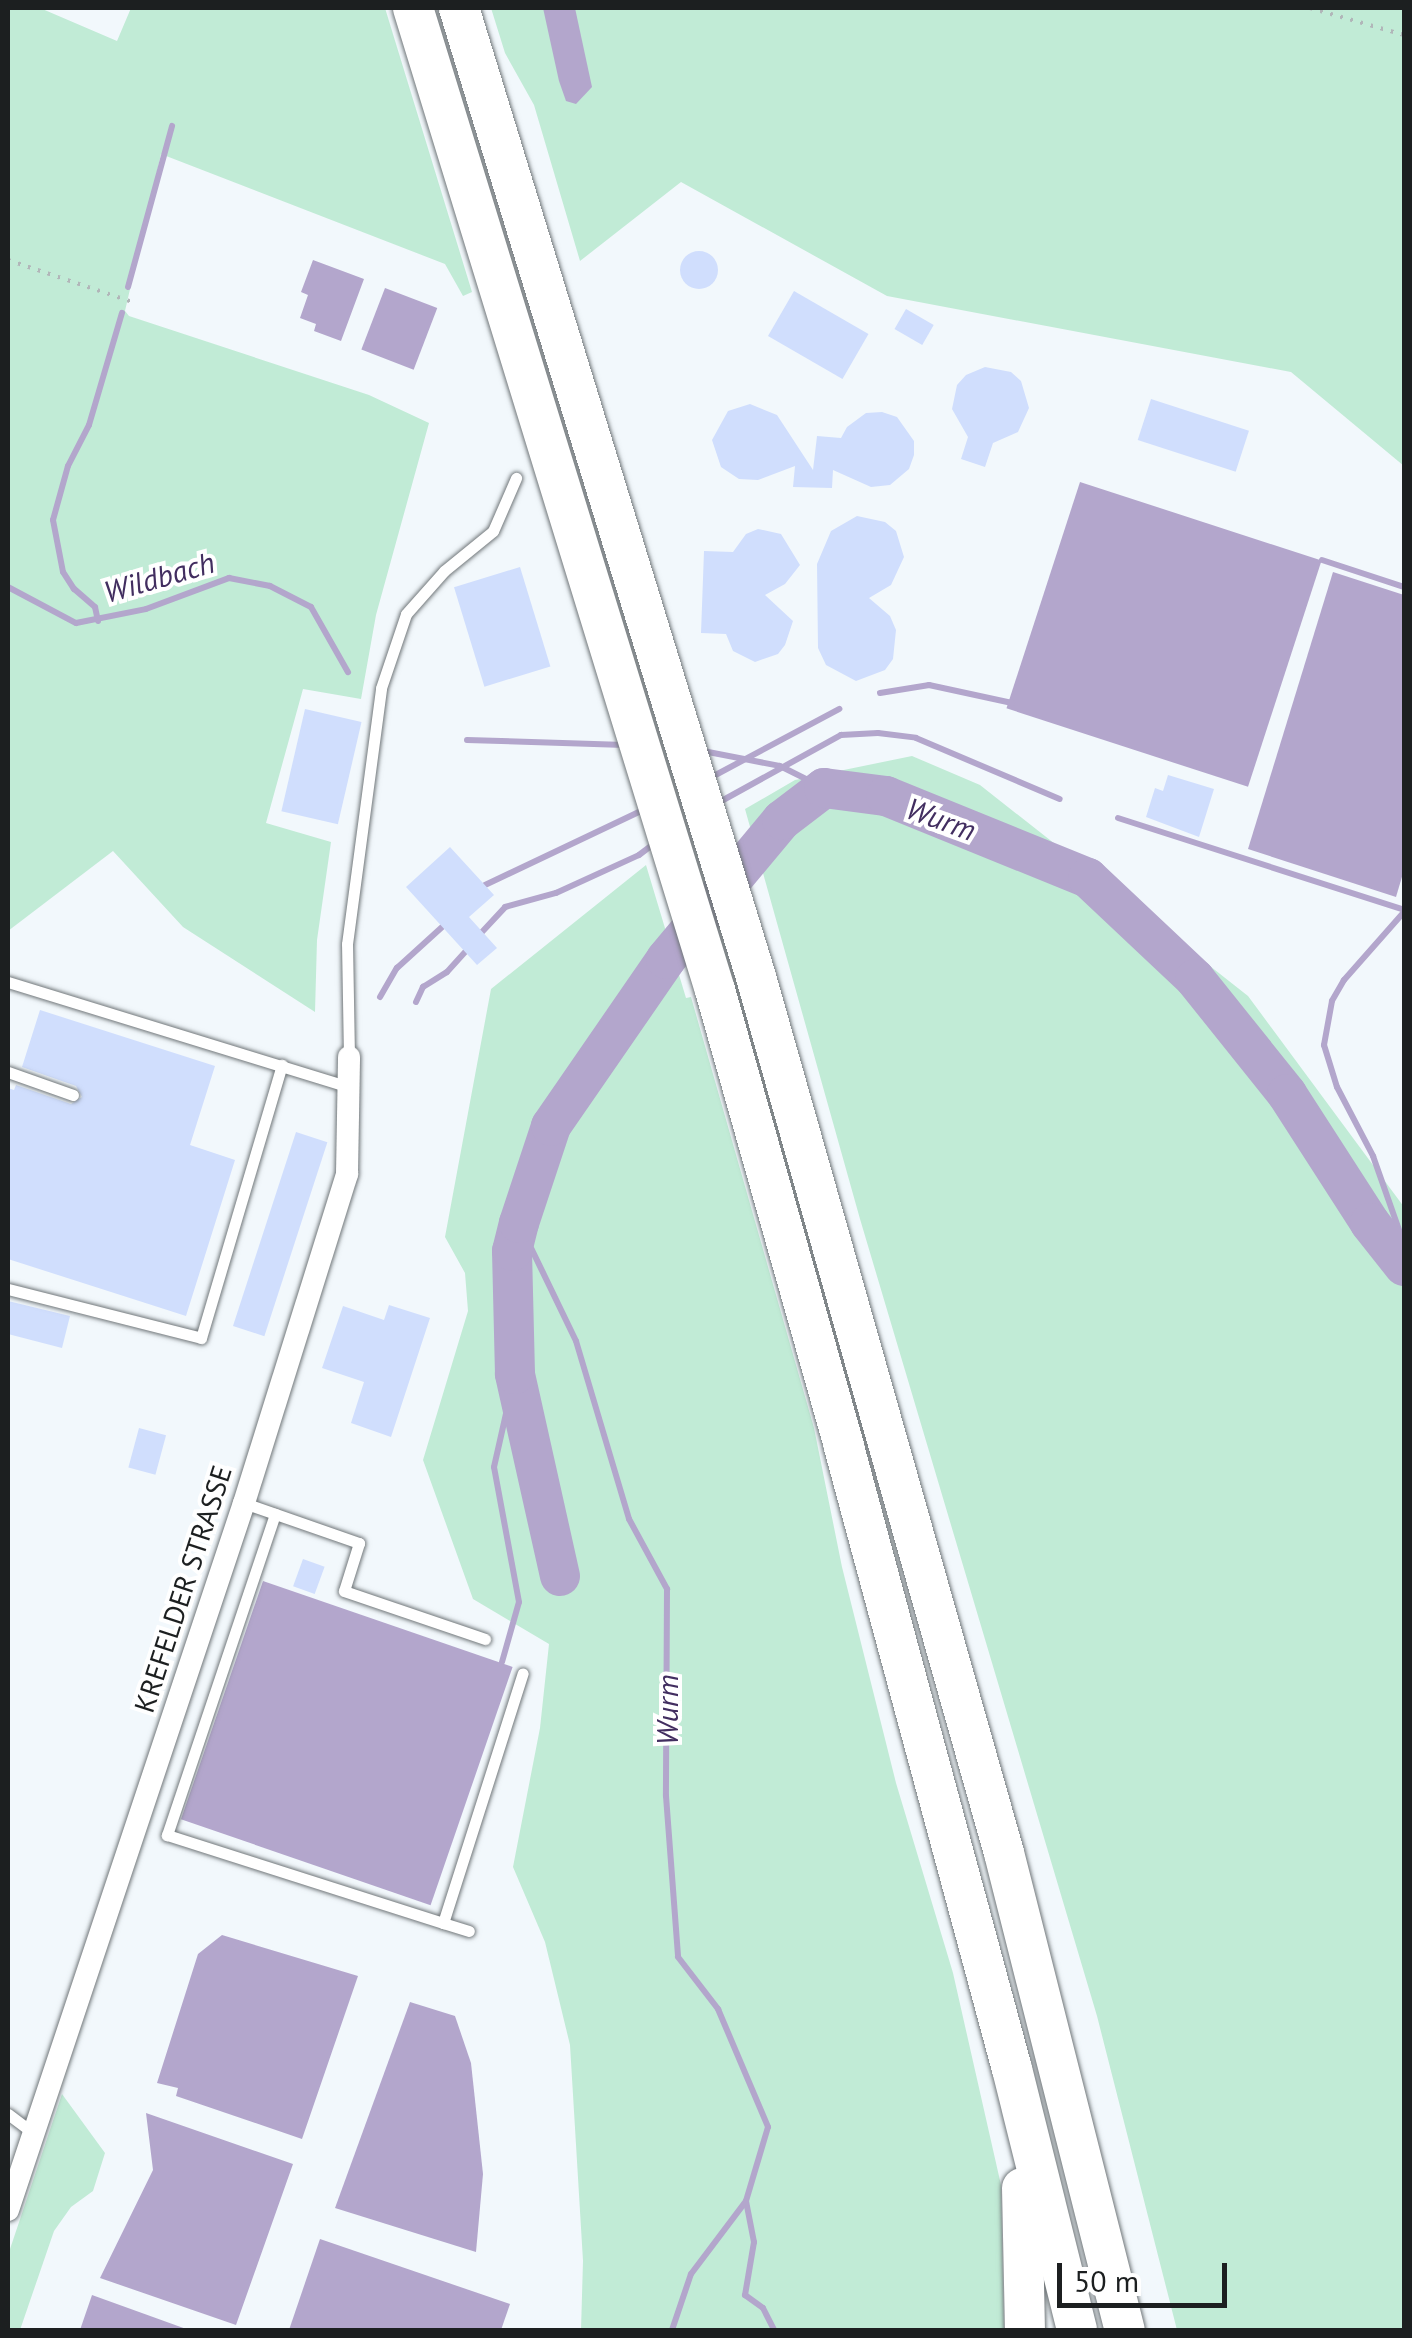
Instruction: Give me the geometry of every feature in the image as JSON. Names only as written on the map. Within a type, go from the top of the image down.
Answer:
[{"type":"highway","points":[[413,8],[715,990],[1012,2069],[1077,2330]]},
{"type":"highway","points":[[459,8],[756,977],[1004,1853],[1125,2330]]},
{"type":"highway","points":[[1012,2069],[1026,2256],[1026,2330]]},
{"type":"street","name":"KREFELDER STRASSE","points":[[8,2210],[244,1503],[347,1174],[349,1056]]},
{"type":"lane","points":[[349,1056],[347,944],[380,688],[406,614],[444,570],[493,531],[516,478]]},
{"type":"lane","points":[[8,982],[349,1087]]},
{"type":"lane","points":[[8,1289],[202,1338],[282,1065]]},
{"type":"lane","points":[[8,1072],[73,1094]]},
{"type":"lane","points":[[244,1503],[359,1543],[344,1592],[485,1639]]},
{"type":"lane","points":[[275,1514],[168,1835],[469,1930]]},
{"type":"lane","points":[[443,1923],[523,1673]]},
{"type":"lane","points":[[8,2114],[33,2133]]},
{"type":"path","points":[[1310,8],[1404,35]]},
{"type":"path","points":[[8,260],[136,304]]},
{"type":"green space","points":[[8,8],[40,8],[117,41],[131,8],[385,8],[472,292],[463,296],[445,264],[161,154],[125,311],[129,316],[369,395],[429,423],[376,615],[361,699],[303,689],[266,823],[331,842],[317,940],[315,1012],[183,927],[113,851],[8,931]]},
{"type":"green space","points":[[491,8],[1404,8],[1404,466],[1291,372],[887,296],[681,182],[580,261],[534,105],[505,53]]},
{"type":"green space","points":[[912,756],[980,785],[1248,996],[1404,1207],[1404,2330],[1177,2330],[1097,2016],[860,1219],[745,809],[795,780]]},
{"type":"green space","points":[[646,865],[686,998],[691,997],[814,1428],[842,1567],[896,1783],[953,1973],[1001,2185],[1004,2330],[581,2330],[583,2261],[570,2045],[545,1942],[513,1867],[540,1728],[549,1644],[473,1599],[423,1460],[468,1311],[465,1273],[445,1237],[491,989]]},
{"type":"green space","points":[[62,2094],[105,2153],[93,2191],[71,2207],[54,2231],[20,2330],[8,2330],[8,2255]]},
{"type":"shaded area","points":[[543,8],[575,8],[592,87],[576,104],[566,101],[559,81]]},
{"type":"shaded area","points":[[313,260],[364,279],[341,341],[314,331],[316,324],[300,318],[308,295],[301,292]]},
{"type":"shaded area","points":[[385,288],[437,308],[414,370],[361,350]]},
{"type":"shaded area","points":[[1080,482],[1322,560],[1248,787],[1006,708]]},
{"type":"shaded area","points":[[1333,572],[1404,595],[1404,870],[1396,897],[1248,849]]},
{"type":"shaded area","points":[[263,1581],[513,1667],[431,1905],[181,1819]]},
{"type":"shaded area","points":[[222,1935],[358,1976],[302,2139],[176,2096],[178,2088],[157,2083],[198,1954]]},
{"type":"shaded area","points":[[410,2002],[455,2016],[471,2063],[483,2174],[476,2252],[335,2208]]},
{"type":"shaded area","points":[[146,2113],[293,2164],[236,2325],[100,2278],[153,2170]]},
{"type":"shaded area","points":[[320,2239],[510,2304],[501,2330],[289,2330]]},
{"type":"shaded area","points":[[92,2295],[189,2330],[80,2330]]},
{"type":"building","points":[[699,251],[713,256],[718,270],[713,284],[699,289],[685,284],[680,270],[685,256]]},
{"type":"building","points":[[794,291],[868,334],[842,379],[768,336]]},
{"type":"building","points":[[906,309],[934,325],[922,345],[894,329]]},
{"type":"building","points":[[985,367],[1011,372],[1021,381],[1029,408],[1018,432],[993,443],[985,467],[961,459],[968,437],[952,409],[957,385],[966,375]]},
{"type":"building","points":[[1151,399],[1249,431],[1236,472],[1138,440]]},
{"type":"building","points":[[750,404],[777,415],[813,470],[817,436],[841,438],[847,427],[866,413],[882,412],[897,417],[914,441],[909,469],[890,485],[871,487],[833,470],[832,488],[793,487],[795,466],[758,480],[739,479],[721,467],[712,440],[728,411]]},
{"type":"building","points":[[857,516],[885,522],[896,531],[904,557],[891,585],[869,598],[890,616],[896,630],[893,659],[885,670],[856,681],[826,665],[818,648],[817,564],[831,531]]},
{"type":"building","points":[[758,529],[781,534],[800,565],[785,584],[765,595],[793,621],[785,645],[778,654],[755,662],[733,651],[726,634],[701,633],[704,551],[733,552],[746,534]]},
{"type":"building","points":[[520,567],[550,666],[484,687],[454,587]]},
{"type":"building","points":[[305,709],[362,722],[338,824],[281,811]]},
{"type":"building","points":[[1168,775],[1214,789],[1199,837],[1146,817],[1155,788],[1163,791]]},
{"type":"building","points":[[450,847],[494,895],[469,917],[497,948],[477,965],[406,887]]},
{"type":"building","points":[[40,1010],[215,1066],[190,1145],[235,1160],[186,1316],[8,1259],[8,1088],[14,1090],[16,1085],[71,1104],[82,1097],[76,1086],[22,1067]]},
{"type":"building","points":[[296,1132],[327,1142],[264,1336],[233,1326]]},
{"type":"building","points":[[8,1301],[70,1316],[62,1348],[8,1334]]},
{"type":"building","points":[[389,1305],[430,1318],[391,1437],[351,1423],[364,1382],[322,1368],[343,1306],[384,1320]]},
{"type":"building","points":[[139,1428],[166,1435],[155,1475],[128,1468]]},
{"type":"building","points":[[303,1559],[325,1567],[315,1594],[293,1586]]},
{"type":"waterway","points":[[128,287],[172,126]]},
{"type":"waterway","points":[[98,621],[95,607],[74,589],[63,572],[53,520],[68,466],[89,425],[122,313]]},
{"type":"waterway","points":[[1322,560],[1404,587]]},
{"type":"waterway","name":"Wildbach","points":[[8,587],[76,623],[146,609],[229,578],[270,586],[311,607],[348,672]]},
{"type":"waterway","points":[[880,693],[929,685],[1012,703]]},
{"type":"waterway","points":[[708,779],[839,709]]},
{"type":"waterway","points":[[716,804],[841,735],[878,733],[916,738],[1060,799]]},
{"type":"waterway","name":"Wildbach","points":[[467,740],[625,745]]},
{"type":"waterway","name":"Wildbach","points":[[703,751],[780,766],[824,788]]},
{"type":"waterway","name":"Wurm","points":[[560,1576],[515,1374],[512,1251],[551,1126],[666,959],[782,820],[824,788],[886,796],[1088,878],[1195,979],[1287,1094],[1370,1223],[1404,1266]]},
{"type":"waterway","points":[[485,885],[647,808]]},
{"type":"waterway","points":[[1118,818],[1404,910]]},
{"type":"waterway","points":[[482,932],[505,907],[556,893],[639,855],[655,843]]},
{"type":"waterway","points":[[1404,912],[1344,980],[1332,1001],[1324,1045],[1337,1087],[1373,1156],[1404,1244]]},
{"type":"waterway","points":[[380,997],[397,968],[442,927]]},
{"type":"waterway","points":[[416,1002],[423,987],[447,972],[465,952]]},
{"type":"waterway","name":"Wurm","points":[[519,1223],[576,1341],[629,1519],[667,1589],[666,1796],[678,1957],[718,2009],[768,2127],[746,2201],[754,2242],[745,2295],[763,2308],[774,2330]]},
{"type":"waterway","points":[[502,1662],[519,1602],[494,1467],[515,1374]]},
{"type":"waterway","name":"Wurm","points":[[672,2330],[691,2274],[746,2201]]}]
